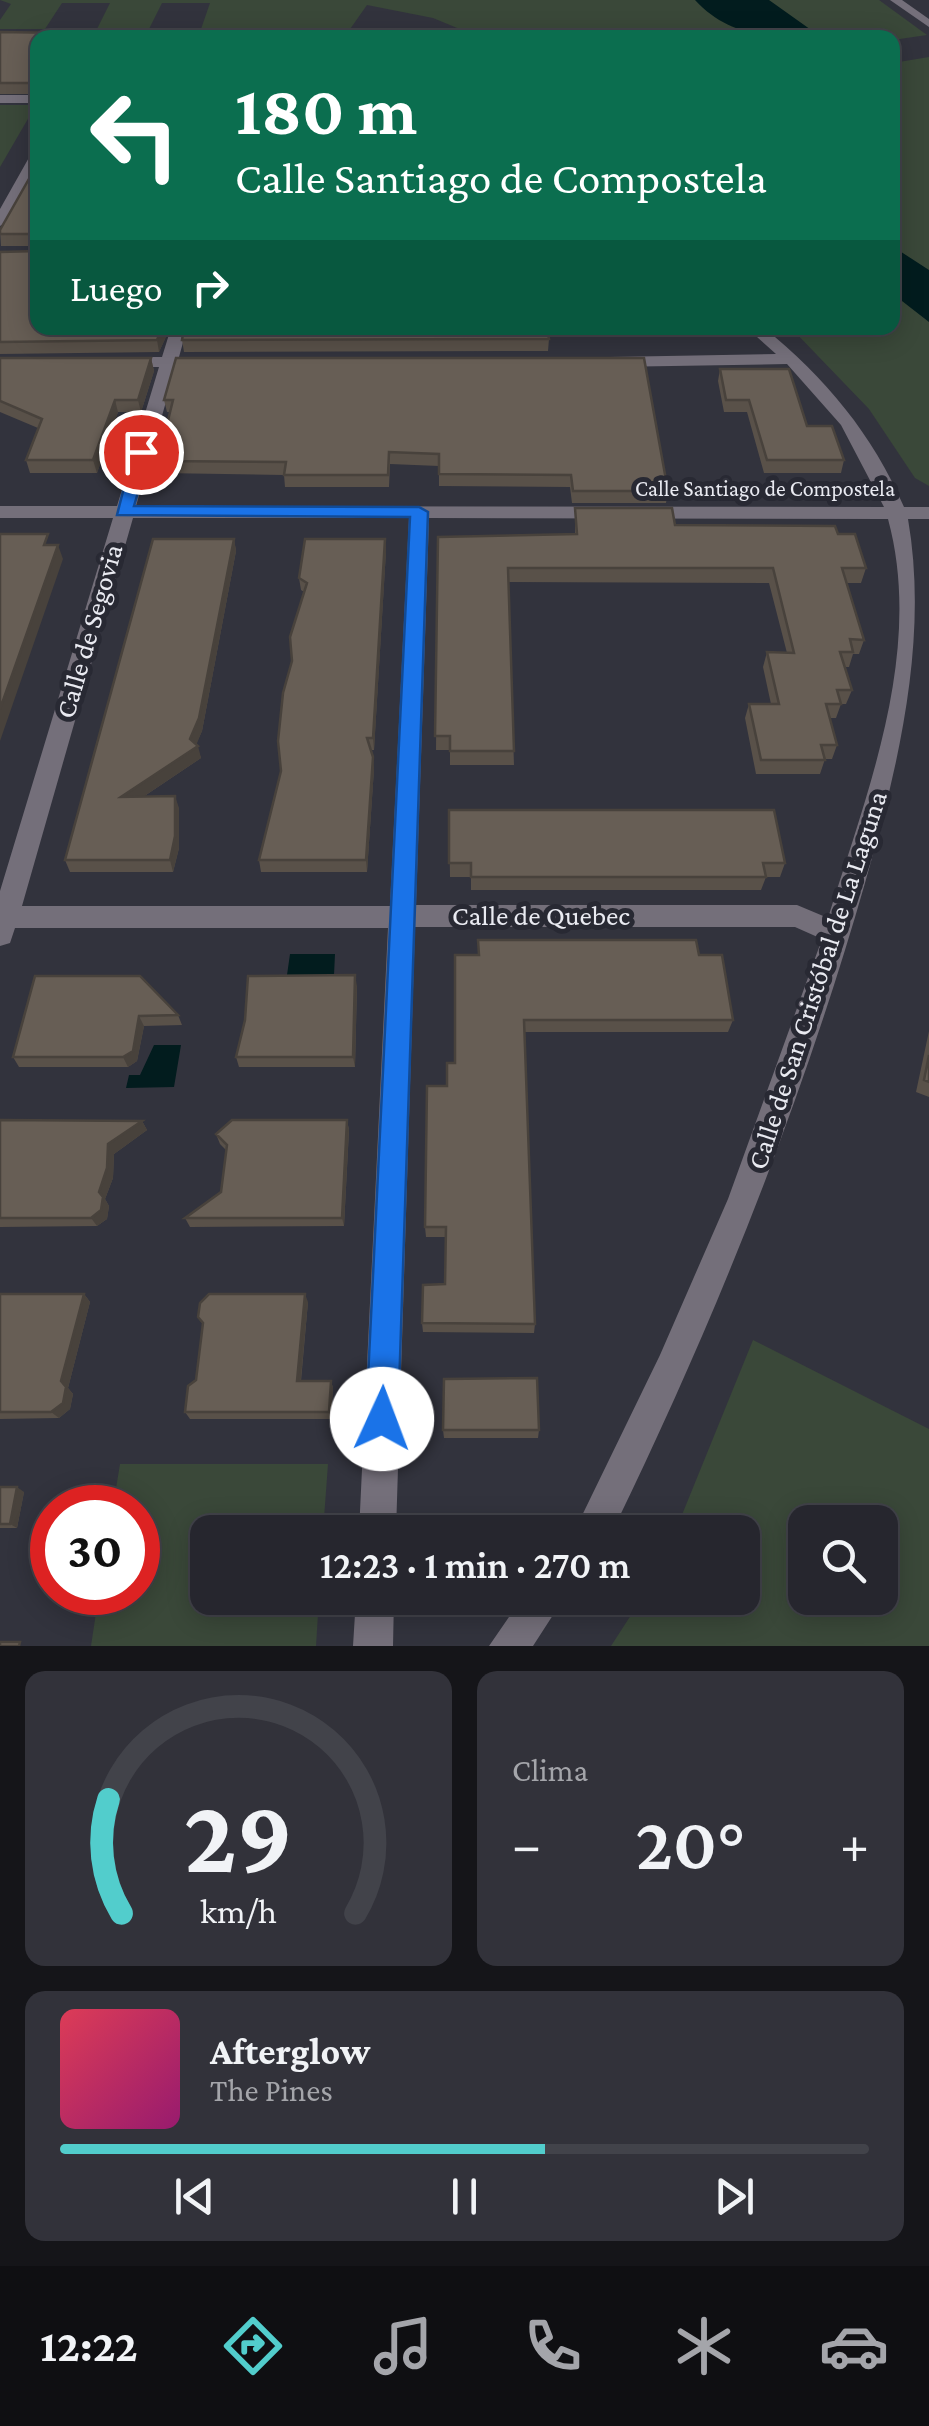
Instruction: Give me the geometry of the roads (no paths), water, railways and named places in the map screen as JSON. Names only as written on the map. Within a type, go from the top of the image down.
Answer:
[{"type":"street","points":[[896,0],[929,24]]},
{"type":"street","points":[[0,99],[30,99]]},
{"type":"street","points":[[0,222],[30,168]]},
{"type":"street","name":"Calle de Segovia","points":[[2,923],[177,335]]},
{"type":"street","name":"Calle de San Cristóbal de La Laguna","points":[[603,1515],[667,1388],[749,1192],[838,934],[883,776],[906,664],[912,595],[896,514],[844,420],[791,359],[763,335]]},
{"type":"street","points":[[596,362],[791,359]]},
{"type":"street","points":[[107,362],[223,362]]},
{"type":"street","name":"Calle Santiago de Compostela","points":[[0,512],[929,514]]},
{"type":"street","points":[[378,1515],[419,512]]},
{"type":"street","name":"Calle de Quebec","points":[[2,923],[402,914],[797,916],[838,934]]},
{"type":"street","points":[[372,1646],[373,1615]]},
{"type":"street","points":[[509,1646],[533,1615]]}]
